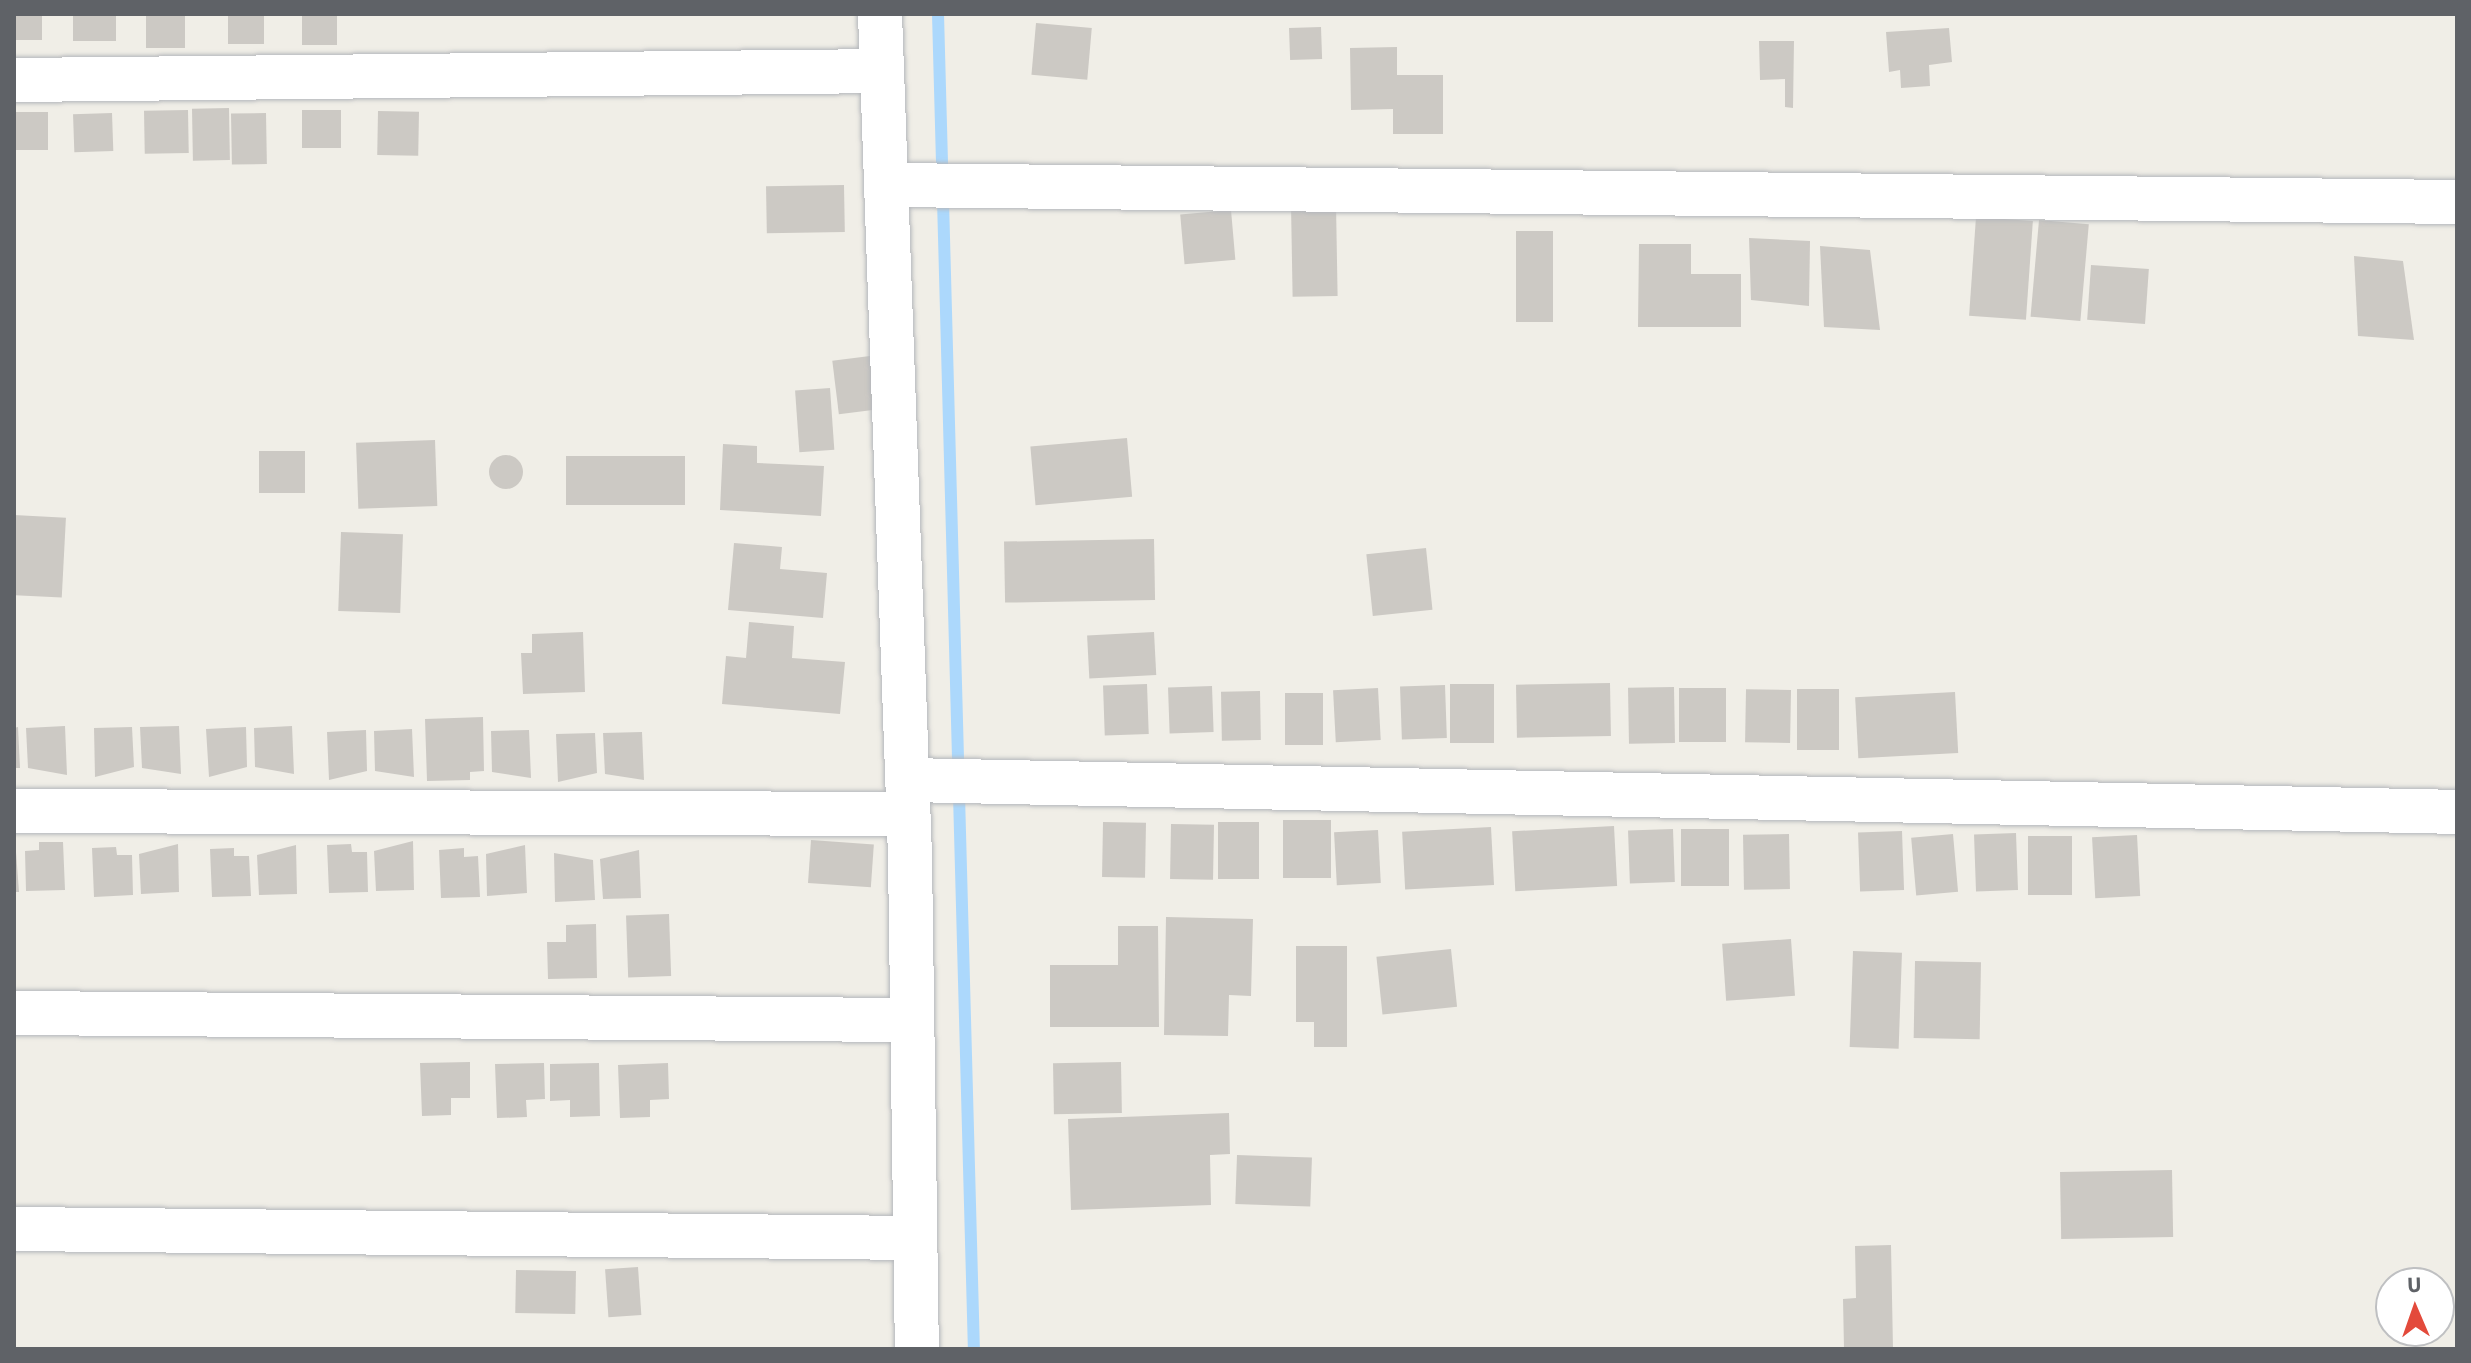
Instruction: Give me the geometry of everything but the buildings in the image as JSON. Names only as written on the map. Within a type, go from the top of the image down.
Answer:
[{"type":"street","points":[[880,14],[882,71],[908,185],[916,792],[910,1020],[917,1349]]},
{"type":"street","points":[[14,80],[882,71]]},
{"type":"street","points":[[908,185],[2457,202]]},
{"type":"street","points":[[14,811],[916,792],[1003,777],[2457,812]]},
{"type":"street","points":[[14,1013],[910,1020]]},
{"type":"street","points":[[14,1229],[914,1238]]},
{"type":"waterway","points":[[938,14],[974,1349]]}]
